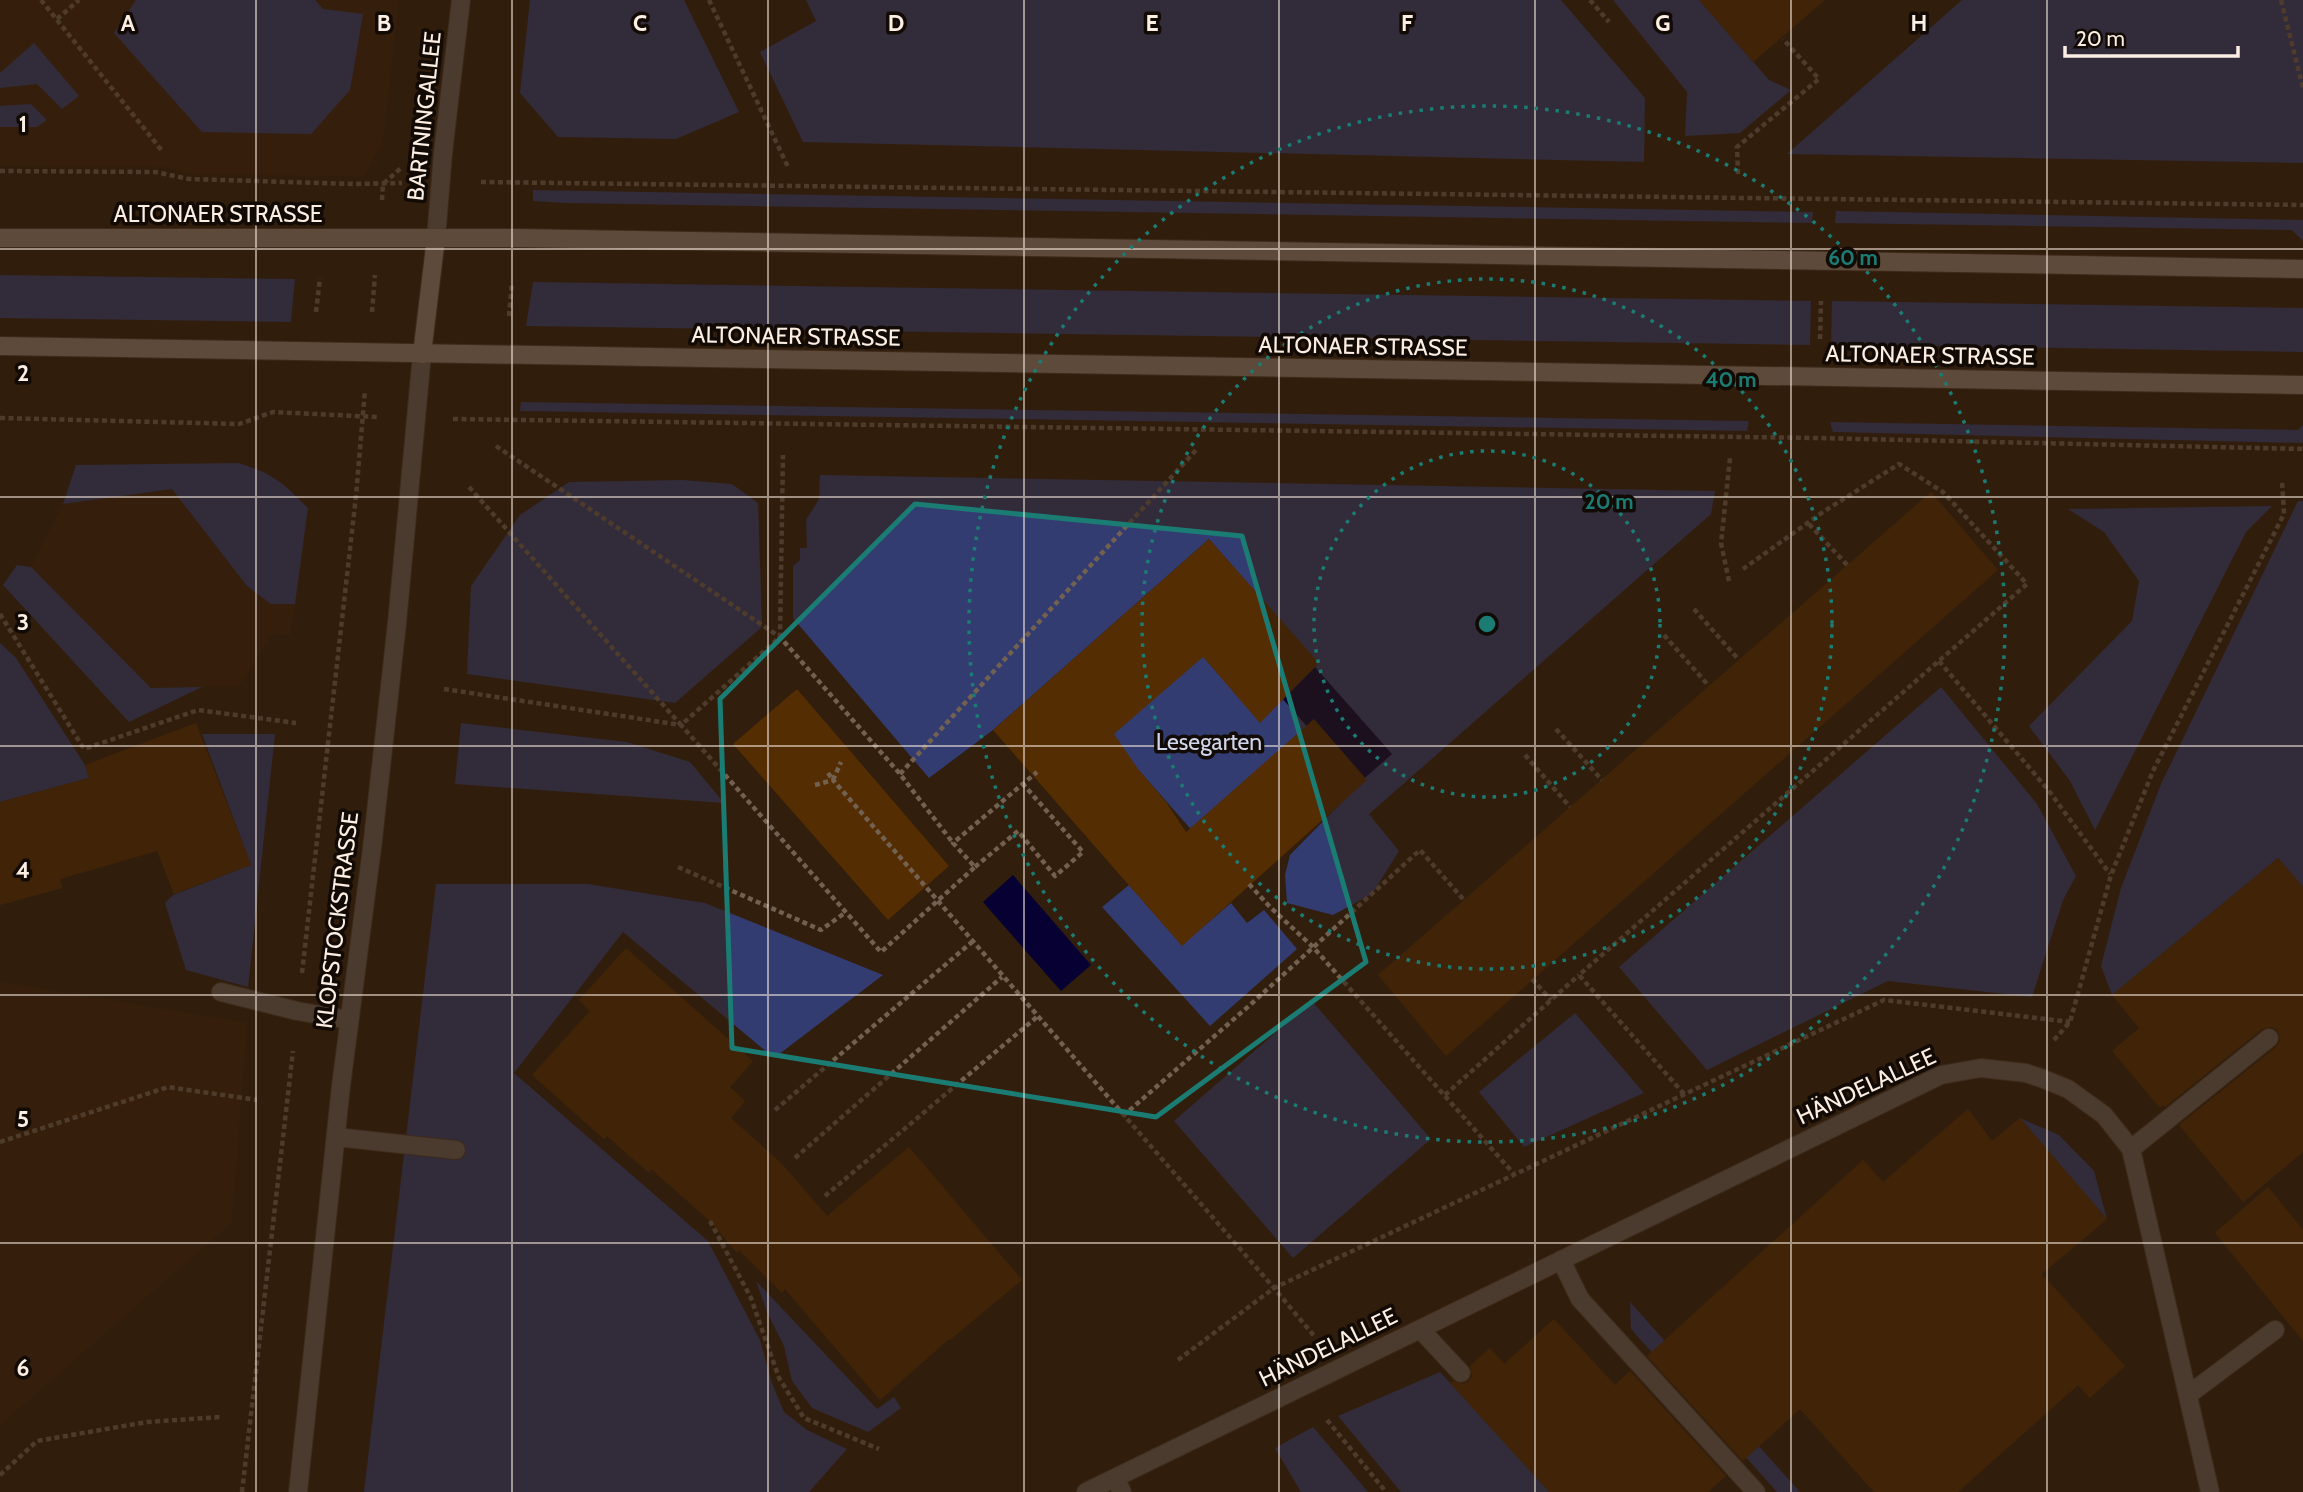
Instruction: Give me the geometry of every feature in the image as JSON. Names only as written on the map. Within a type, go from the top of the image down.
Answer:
[{"type":"main road","name":"ALTONAER STRASSE","points":[[0,239],[436,237],[2303,269]]},
{"type":"main road","points":[[422,354],[436,237]]},
{"type":"main road","name":"ALTONAER STRASSE","points":[[0,346],[2303,385]]},
{"type":"street","name":"BARTNINGALLEE","points":[[436,237],[461,0]]},
{"type":"street","name":"KLOPSTOCKSTRASSE","points":[[298,1492],[349,1020],[372,848],[422,354]]},
{"type":"street","points":[[221,992],[297,1011],[349,1020]]},
{"type":"street","points":[[2132,1149],[2269,1038]]},
{"type":"street","name":"HÄNDELALLEE","points":[[1086,1492],[1119,1485],[1340,1368],[1941,1075],[1981,1068],[2026,1073],[2071,1091],[2104,1115],[2132,1149],[2210,1492]]},
{"type":"street","points":[[336,1137],[456,1150]]},
{"type":"street","points":[[1562,1260],[1580,1299],[1756,1492]]},
{"type":"street","points":[[1421,1330],[1461,1373]]},
{"type":"street","points":[[2188,1395],[2275,1330]]},
{"type":"path","points":[[41,0],[163,152]]},
{"type":"path","points":[[57,19],[79,0]]},
{"type":"path","points":[[709,0],[788,167]]},
{"type":"path","points":[[1590,0],[1609,22]]},
{"type":"path","points":[[2281,0],[2303,88]]},
{"type":"path","points":[[1738,174],[1737,147],[1819,79],[1783,39]]},
{"type":"path","points":[[0,171],[155,172],[189,179],[355,184]]},
{"type":"path","points":[[441,182],[2303,205]]},
{"type":"path","points":[[356,496],[383,184]]},
{"type":"path","points":[[315,322],[320,278]]},
{"type":"path","points":[[508,325],[512,282]]},
{"type":"path","points":[[1820,345],[1821,301]]},
{"type":"path","points":[[0,418],[239,424],[273,412],[363,416]]},
{"type":"path","points":[[416,420],[499,418],[1816,438],[2303,449]]},
{"type":"path","points":[[496,446],[780,637],[900,774],[975,867]]},
{"type":"path","points":[[900,774],[1197,449]]},
{"type":"path","points":[[681,725],[780,637],[783,455]]},
{"type":"path","points":[[1729,581],[1721,543],[1730,458]]},
{"type":"path","points":[[1445,1095],[2027,584],[1943,492],[1899,464],[1823,512],[1743,569]]},
{"type":"path","points":[[2026,1073],[2070,1022],[2111,875],[2153,771],[2284,514],[2282,481]]},
{"type":"path","points":[[469,487],[881,952],[1018,831],[1055,876],[1083,852],[1022,783]]},
{"type":"path","points":[[1936,498],[1943,492]]},
{"type":"path","points":[[1809,524],[1848,566]]},
{"type":"path","points":[[1694,609],[1739,660]]},
{"type":"path","points":[[0,614],[84,749],[198,710],[296,723]]},
{"type":"path","points":[[1664,635],[1709,686]]},
{"type":"path","points":[[1939,661],[2049,791],[2111,875]]},
{"type":"path","points":[[444,690],[681,725]]},
{"type":"path","points":[[1556,729],[1602,780]]},
{"type":"path","points":[[1525,755],[1570,807]]},
{"type":"path","points":[[833,780],[841,762]]},
{"type":"path","points":[[953,843],[1037,772]]},
{"type":"path","points":[[828,774],[1274,1288],[1340,1368]]},
{"type":"path","points":[[815,785],[833,780]]},
{"type":"path","points":[[1124,1116],[1420,850],[1463,899]]},
{"type":"path","points":[[678,867],[821,930],[846,912]]},
{"type":"path","points":[[1250,884],[1270,907],[1313,947],[1514,1174]]},
{"type":"path","points":[[775,1110],[972,942]]},
{"type":"path","points":[[1580,975],[1684,1094]]},
{"type":"path","points":[[795,1158],[1002,977]]},
{"type":"path","points":[[1532,979],[1551,1000]]},
{"type":"path","points":[[1178,1360],[1274,1288],[1884,1000],[2070,1022]]},
{"type":"path","points":[[825,1196],[1038,1016]]},
{"type":"path","points":[[0,1142],[168,1087],[257,1100]]},
{"type":"path","points":[[710,1221],[751,1298],[779,1378],[804,1418],[879,1449]]},
{"type":"path","points":[[1301,1388],[1386,1492]]},
{"type":"path","points":[[0,1475],[37,1441],[147,1422],[221,1418]]},
{"type":"highlighted area","points":[[915,504],[1242,536],[1366,962],[1156,1117],[732,1048],[720,699]]},
{"type":"shaded area","points":[[0,0],[399,0],[383,140],[364,176],[194,174],[166,167],[0,165]]},
{"type":"shaded area","points":[[172,488],[247,586],[271,604],[295,604],[290,635],[272,634],[239,686],[151,688],[31,567],[63,504]]},
{"type":"shaded area","points":[[1315,667],[1392,754],[1334,805],[1340,763],[1281,697]]},
{"type":"shaded area","points":[[1013,875],[1091,965],[1061,991],[983,902]]},
{"type":"shaded area","points":[[0,982],[247,1023],[232,1222],[0,1425]]},
{"type":"green space","points":[[136,0],[315,0],[323,9],[363,14],[350,90],[311,134],[202,132],[114,33]]},
{"type":"green space","points":[[530,0],[684,0],[739,112],[676,139],[558,137],[520,93]]},
{"type":"green space","points":[[806,0],[1561,0],[1645,98],[1644,162],[803,142],[760,52],[816,21]]},
{"type":"green space","points":[[1613,0],[1699,0],[1769,80],[1791,90],[1740,133],[1685,136],[1687,92]]},
{"type":"green space","points":[[1962,0],[2303,0],[2303,163],[1787,154]]},
{"type":"green space","points":[[34,43],[79,96],[62,109],[37,84],[0,88],[0,73]]},
{"type":"green space","points":[[31,104],[47,120],[37,127],[0,127],[0,106]]},
{"type":"green space","points":[[533,190],[1813,212],[1812,223],[566,203],[533,201]]},
{"type":"green space","points":[[1836,211],[2303,220],[2303,241],[2292,230],[1835,223]]},
{"type":"green space","points":[[0,275],[295,279],[291,322],[0,318]]},
{"type":"green space","points":[[533,282],[1811,301],[1810,345],[526,326]]},
{"type":"green space","points":[[1832,301],[2303,308],[2303,352],[1831,344]]},
{"type":"green space","points":[[521,402],[1749,421],[1747,431],[520,411]]},
{"type":"green space","points":[[1830,422],[2298,430],[2303,425],[2303,443],[1833,432]]},
{"type":"green space","points":[[238,463],[277,480],[308,508],[295,604],[271,604],[247,586],[172,489],[63,504],[76,465]]},
{"type":"green space","points":[[820,475],[1715,491],[1711,514],[1369,814],[1399,851],[1372,894],[1333,915],[1287,903],[1285,875],[1290,855],[1340,804],[1315,667],[1318,663],[1209,539],[993,730],[929,778],[793,618],[793,566],[800,560],[800,548],[807,548],[806,520],[819,499]]},
{"type":"green space","points":[[683,480],[732,484],[758,503],[762,627],[675,703],[467,674],[471,586],[520,515],[569,482]]},
{"type":"green space","points":[[2298,501],[2303,501],[2303,887],[2278,858],[2112,995],[2101,966],[2121,888],[2161,784]]},
{"type":"green space","points":[[2272,506],[2246,532],[2095,830],[2070,781],[2029,726],[2132,621],[2139,581],[2104,532],[2068,509]]},
{"type":"green space","points":[[17,565],[31,567],[151,688],[202,687],[129,722],[3,585]]},
{"type":"green space","name":"Lesegarten","points":[[1206,628],[1281,697],[1340,764],[1204,844],[1104,731]]},
{"type":"green space","points":[[0,643],[16,658],[85,765],[89,778],[0,802]]},
{"type":"green space","points":[[1941,687],[2037,804],[2076,876],[2063,900],[2032,997],[1888,981],[1707,1070],[1619,967]]},
{"type":"green space","points":[[461,723],[627,742],[690,762],[724,803],[455,784]]},
{"type":"green space","points":[[202,734],[275,734],[248,987],[186,970],[165,903],[173,895],[251,865]]},
{"type":"green space","points":[[436,884],[588,884],[705,903],[883,975],[774,1058],[623,932],[514,1073],[708,1241],[760,1340],[772,1383],[784,1412],[807,1430],[847,1449],[809,1492],[364,1492]]},
{"type":"green space","points":[[1129,885],[1182,945],[1231,903],[1247,923],[1264,910],[1297,949],[1210,1026],[1102,907]]},
{"type":"green space","points":[[1312,1001],[1431,1139],[1293,1258],[1174,1121]]},
{"type":"green space","points":[[1575,1013],[1644,1093],[1524,1147],[1479,1092]]},
{"type":"green space","points":[[2020,1118],[2059,1135],[2094,1171],[2107,1219]]},
{"type":"green space","points":[[756,1281],[877,1409],[894,1397],[901,1408],[868,1432],[812,1408],[792,1381],[784,1346],[767,1312]]},
{"type":"green space","points":[[1630,1302],[1800,1492],[1777,1492],[1631,1329]]},
{"type":"green space","points":[[1440,1372],[1551,1492],[1401,1492],[1338,1416]]},
{"type":"green space","points":[[1313,1427],[1368,1492],[1301,1492],[1275,1448]]},
{"type":"building","points":[[1699,0],[1825,0],[1753,62]]},
{"type":"building","points":[[1931,492],[1998,570],[1446,1056],[1378,975]]},
{"type":"building","points":[[1209,539],[1319,663],[1260,723],[1203,657],[1114,734],[1186,832],[1314,719],[1367,780],[1182,946],[993,730]]},
{"type":"building","points":[[797,689],[949,866],[888,920],[733,744]]},
{"type":"building","points":[[196,723],[251,865],[174,894],[157,851],[60,879],[62,888],[0,905],[0,802],[89,778],[85,765]]},
{"type":"building","points":[[2278,858],[2303,887],[2303,1152],[2243,1202],[2179,1125],[2276,1047],[2280,1041],[2278,1031],[2272,1027],[2262,1029],[2165,1107],[2163,1105],[2160,1108],[2112,1051],[2139,1028],[2112,995]]},
{"type":"building","points":[[626,948],[753,1061],[730,1087],[745,1101],[731,1118],[783,1165],[827,1216],[909,1147],[1022,1280],[880,1400],[785,1289],[782,1293],[739,1250],[737,1253],[710,1221],[651,1169],[649,1173],[607,1136],[604,1139],[532,1075],[590,1011],[579,1000]]},
{"type":"building","points":[[1968,1109],[1992,1141],[2020,1118],[2107,1219],[2042,1274],[2125,1366],[2090,1398],[2078,1385],[1958,1492],[1874,1492],[1800,1409],[1743,1461],[1647,1356],[1863,1160],[1883,1182]]},
{"type":"building","points":[[2268,1187],[2303,1230],[2303,1341],[2215,1233]]},
{"type":"building","points":[[1554,1319],[1615,1385],[1630,1371],[1726,1476],[1708,1492],[1549,1492],[1450,1383],[1468,1382],[1472,1376],[1470,1366],[1490,1348],[1504,1364]]}]
